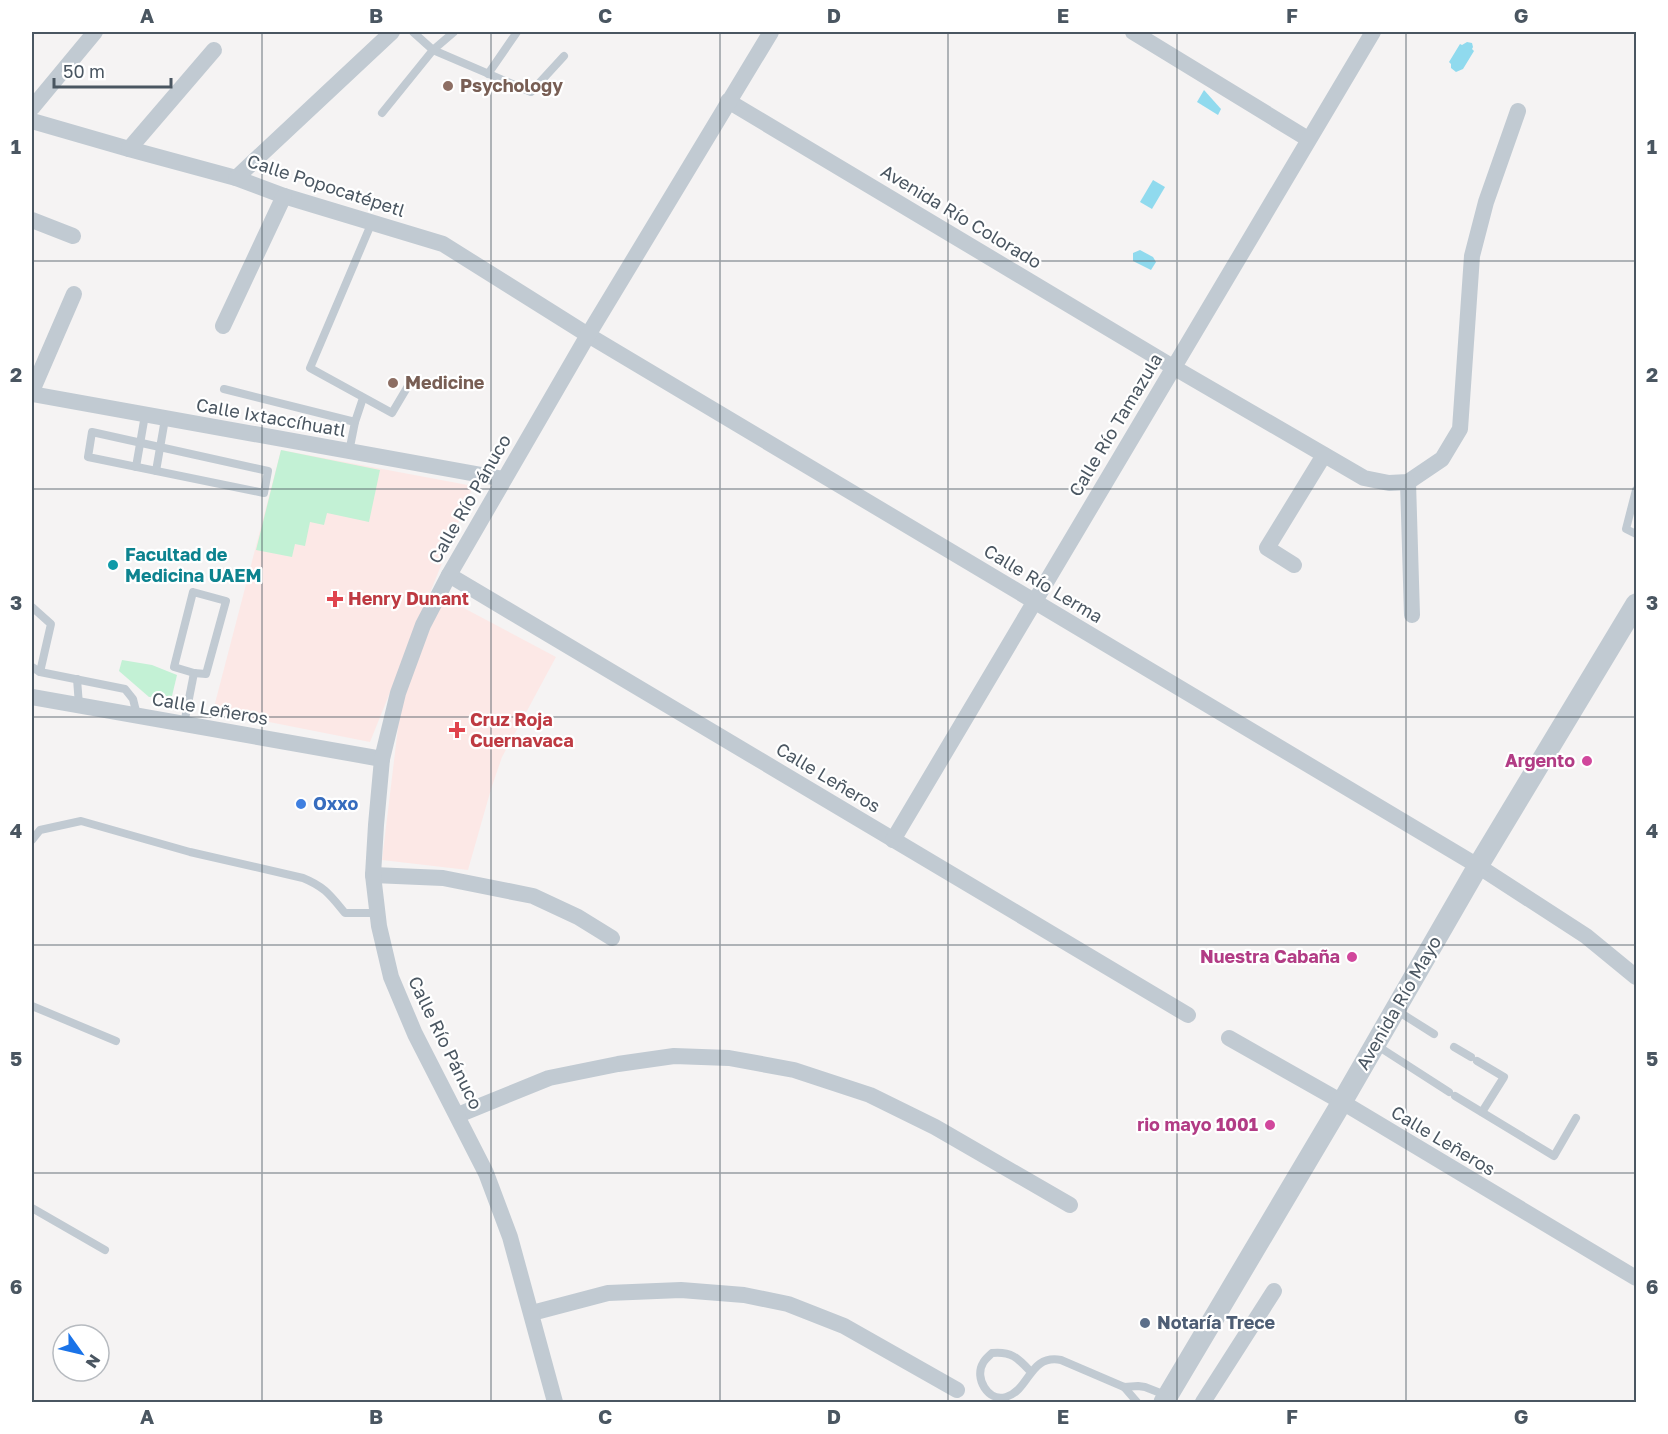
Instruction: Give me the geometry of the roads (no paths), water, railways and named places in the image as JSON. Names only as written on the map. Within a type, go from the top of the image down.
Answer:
[{"type":"street","points":[[32,108],[95,32]]},
{"type":"street","points":[[236,178],[392,32]]},
{"type":"street","name":"Calle Río Pánuco","points":[[555,1402],[510,1237],[486,1173],[415,1034],[391,977],[379,926],[373,875],[382,759],[398,693],[423,625],[449,575],[588,334],[771,32]]},
{"type":"street","points":[[1133,32],[1308,139]]},
{"type":"street","name":"Calle Río Tamazula","points":[[893,840],[1373,32]]},
{"type":"street","points":[[129,149],[214,50]]},
{"type":"street","name":"Avenida Río Colorado","points":[[728,101],[1173,367],[1364,478],[1389,483],[1408,482]]},
{"type":"street","points":[[1412,615],[1408,482],[1442,459],[1460,429],[1472,256],[1486,202],[1518,111]]},
{"type":"street","name":"Calle Popocatépetl","points":[[32,121],[236,178],[284,196],[443,244],[588,334]]},
{"type":"street","points":[[223,326],[284,196]]},
{"type":"street","points":[[32,220],[74,236]]},
{"type":"street","points":[[32,393],[74,294]]},
{"type":"street","name":"Calle Río Lerma","points":[[588,334],[1478,866],[1586,936],[1636,977]]},
{"type":"street","name":"Calle Ixtaccíhuatl","points":[[32,393],[504,479]]},
{"type":"street","points":[[1294,565],[1267,548],[1324,455]]},
{"type":"street","name":"Calle Leñeros","points":[[449,575],[1188,1015]]},
{"type":"street","name":"Avenida Río Mayo","points":[[1166,1399],[1376,1044],[1478,866],[1636,604]]},
{"type":"street","name":"Calle Leñeros","points":[[32,697],[382,759]]},
{"type":"street","points":[[373,875],[443,878],[533,896],[578,917],[612,938]]},
{"type":"street","name":"Calle Leñeros","points":[[1230,1038],[1342,1102],[1636,1278]]},
{"type":"street","points":[[458,1115],[549,1078],[618,1064],[674,1056],[729,1058],[794,1070],[870,1095],[935,1127],[1070,1205]]},
{"type":"street","points":[[532,1313],[608,1293],[681,1290],[744,1295],[788,1304],[843,1326],[957,1390]]},
{"type":"street","points":[[1203,1402],[1274,1291]]},
{"type":"lane","points":[[413,32],[433,50],[531,92],[564,56]]},
{"type":"lane","points":[[382,113],[433,50],[454,32]]},
{"type":"lane","points":[[488,74],[517,32]]},
{"type":"lane","points":[[372,222],[310,368],[392,413],[408,386]]},
{"type":"lane","points":[[224,389],[355,422]]},
{"type":"lane","points":[[350,452],[355,422],[363,398]]},
{"type":"lane","points":[[136,466],[145,415]]},
{"type":"lane","points":[[156,471],[165,418]]},
{"type":"lane","points":[[92,432],[160,448],[268,471],[264,493],[88,457],[92,432]]},
{"type":"lane","points":[[1636,490],[1626,529],[1636,534]]},
{"type":"lane","points":[[193,592],[226,601],[206,674],[194,674],[174,668],[193,592]]},
{"type":"lane","points":[[32,607],[51,624],[40,672]]},
{"type":"lane","points":[[32,667],[40,672],[124,689],[133,699],[137,716]]},
{"type":"lane","points":[[184,724],[194,674]]},
{"type":"lane","points":[[77,679],[79,705]]},
{"type":"lane","points":[[32,840],[40,830],[81,821],[190,852],[303,878],[319,884],[345,913],[378,913]]},
{"type":"lane","points":[[32,1006],[116,1041]]},
{"type":"lane","points":[[1395,1010],[1434,1034]]},
{"type":"lane","points":[[1376,1044],[1452,1094],[1554,1156],[1576,1118]]},
{"type":"lane","points":[[1454,1047],[1504,1077],[1482,1112]]},
{"type":"lane","points":[[32,1208],[105,1250]]},
{"type":"lane","points":[[1030,1371],[1015,1356],[1003,1352],[992,1353],[982,1364],[980,1382],[986,1391],[1004,1398],[1015,1392],[1030,1371],[1040,1363],[1052,1359],[1061,1360],[1124,1387],[1137,1402]]},
{"type":"lane","points":[[1124,1387],[1145,1387],[1166,1399]]},
{"type":"water","points":[[1472,43],[1474,51],[1463,69],[1456,72],[1451,68],[1449,62],[1460,44]]},
{"type":"water","points":[[1204,90],[1221,109],[1218,115],[1197,102]]},
{"type":"water","points":[[1153,180],[1165,187],[1152,209],[1140,202]]},
{"type":"water","points":[[1140,250],[1153,257],[1156,262],[1151,270],[1133,261],[1133,253]]},
{"type":"place","name":"Psychology","points":[[448,86]]},
{"type":"place","name":"Medicine","points":[[393,383]]},
{"type":"place","name":"Facultad de Medicina UAEM","points":[[113,565]]},
{"type":"place","name":"Henry Dunant","points":[[335,599]]},
{"type":"place","name":"Cruz Roja Cuernavaca","points":[[457,730]]},
{"type":"place","name":"Argento","points":[[1587,761]]},
{"type":"place","name":"Oxxo","points":[[301,804]]},
{"type":"place","name":"Nuestra Cabaña","points":[[1352,957]]},
{"type":"place","name":"rio mayo 1001","points":[[1270,1125]]},
{"type":"place","name":"Notaría Trece","points":[[1145,1323]]}]
